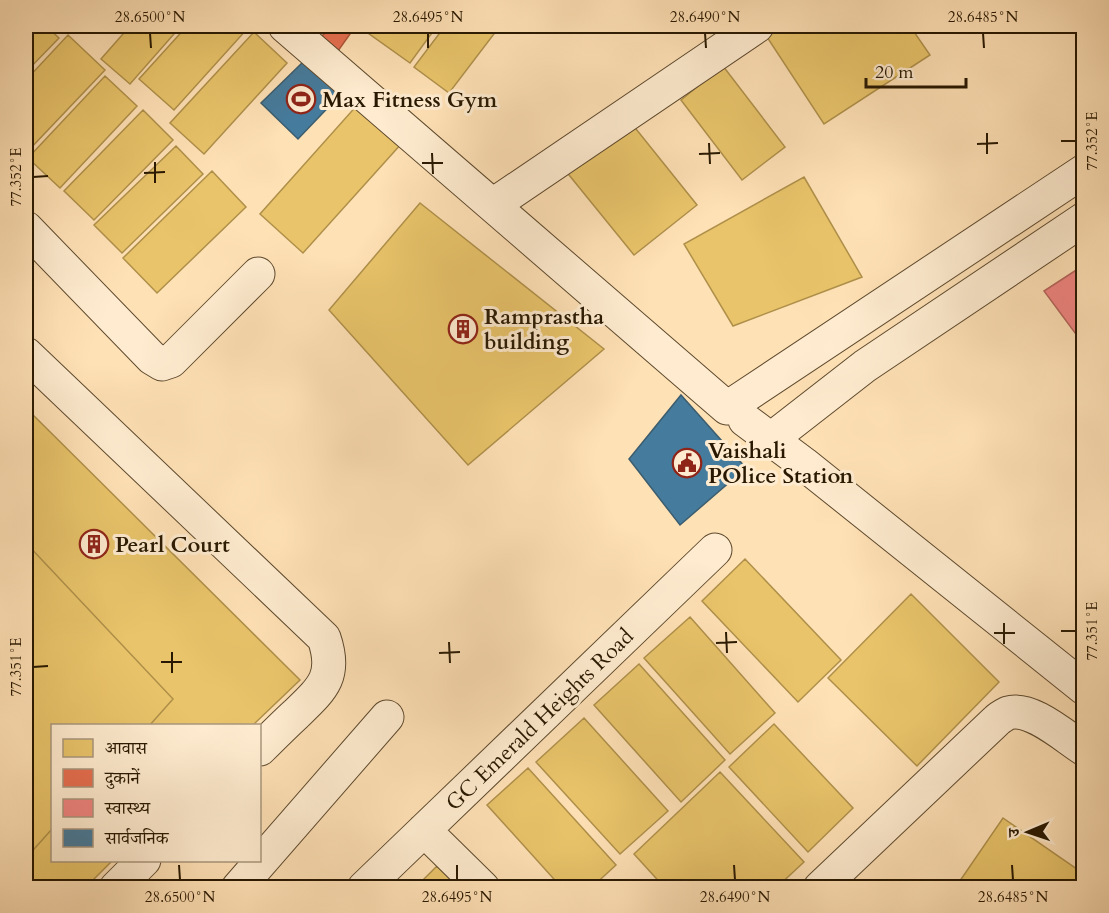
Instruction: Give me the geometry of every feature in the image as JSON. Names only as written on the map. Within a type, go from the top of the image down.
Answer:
[{"type":"street","points":[[285,26],[727,408],[1083,171]]},
{"type":"street","points":[[493,205],[757,26]]},
{"type":"street","points":[[770,440],[865,366],[1083,219]]},
{"type":"street","points":[[26,228],[152,358],[162,364],[171,361],[258,274]]},
{"type":"street","points":[[26,354],[324,638],[329,655],[327,675],[321,690],[261,748]]},
{"type":"street","points":[[744,420],[804,464],[1083,688]]},
{"type":"street","name":"GC Emerald Heights Road","points":[[364,888],[715,550]]},
{"type":"street","points":[[820,888],[996,721],[1008,713],[1022,712],[1035,717],[1083,749]]},
{"type":"street","points":[[261,862],[387,717]]},
{"type":"street","points":[[424,830],[483,888]]},
{"type":"street","points":[[116,888],[143,862]]},
{"type":"street","points":[[238,888],[261,862]]},
{"type":"building: आवास","points":[[26,26],[46,26],[59,38],[26,72]]},
{"type":"building: आवास","points":[[130,26],[181,26],[130,84],[101,59]]},
{"type":"building: आवास","points":[[187,26],[245,26],[248,28],[174,110],[139,79]]},
{"type":"building: आवास","points":[[374,26],[437,26],[410,63],[368,33]]},
{"type":"building: आवास","points":[[445,26],[500,26],[449,93],[414,67]]},
{"type":"building: आवास","points":[[778,26],[910,26],[930,55],[824,124],[765,34]]},
{"type":"building: आवास","points":[[254,32],[287,63],[204,154],[170,123]]},
{"type":"building: आवास","points":[[68,35],[105,70],[26,153],[26,80]]},
{"type":"building: आवास","points":[[723,66],[785,147],[742,180],[681,100]]},
{"type":"building: आवास","points":[[105,76],[137,106],[60,188],[28,158]]},
{"type":"building: आवास","points":[[359,103],[402,143],[303,253],[260,214]]},
{"type":"building: आवास","points":[[143,110],[173,140],[94,220],[64,191]]},
{"type":"building: आवास","points":[[628,119],[697,205],[634,255],[565,170]]},
{"type":"building: आवास","points":[[176,146],[203,174],[122,253],[94,225]]},
{"type":"building: आवास","points":[[212,171],[246,207],[157,293],[123,258]]},
{"type":"building: आवास","points":[[804,177],[862,277],[733,326],[684,244]]},
{"type":"building: आवास","name":"Ramprastha building","points":[[420,203],[604,349],[468,465],[329,310]]},
{"type":"building: आवास","name":"Pearl Court","points":[[26,408],[300,680],[254,724],[51,724],[51,862],[111,862],[85,888],[26,888]]},
{"type":"building: आवास","name":"Pearl Court","points":[[26,543],[173,699],[151,724],[51,724],[51,830],[26,858]]},
{"type":"building: आवास","points":[[745,559],[841,660],[798,702],[702,601]]},
{"type":"building: आवास","points":[[911,594],[999,682],[917,766],[828,678]]},
{"type":"building: आवास","points":[[690,617],[775,713],[730,754],[644,658]]},
{"type":"building: आवास","points":[[639,664],[725,760],[681,802],[594,705]]},
{"type":"building: आवास","points":[[584,718],[668,811],[620,854],[536,762]]},
{"type":"building: आवास","points":[[774,724],[853,808],[808,852],[729,767]]},
{"type":"building: आवास","points":[[528,768],[616,865],[591,888],[562,888],[487,805]]},
{"type":"building: आवास","points":[[720,772],[804,862],[776,888],[665,888],[634,854]]},
{"type":"building: आवास","points":[[1003,818],[1084,874],[1084,888],[955,888]]},
{"type":"building: आवास","points":[[437,866],[459,888],[415,888]]},
{"type":"building: दुकानें","points":[[332,26],[355,27],[338,51],[321,37]]},
{"type":"building: स्वास्थ्य","points":[[1084,265],[1084,345],[1044,291]]},
{"type":"building: सार्वजनिक","name":"Max Fitness Gym","points":[[303,62],[341,94],[298,139],[261,103]]},
{"type":"building: सार्वजनिक","name":"Vaishali POlice Station","points":[[681,395],[746,468],[680,525],[629,459]]},
{"type":"place","name":"Max Fitness Gym","points":[[301,99]]},
{"type":"place","name":"Ramprastha building","points":[[463,329]]},
{"type":"place","name":"Vaishali POlice Station","points":[[687,463]]},
{"type":"place","name":"Pearl Court","points":[[94,544]]}]
